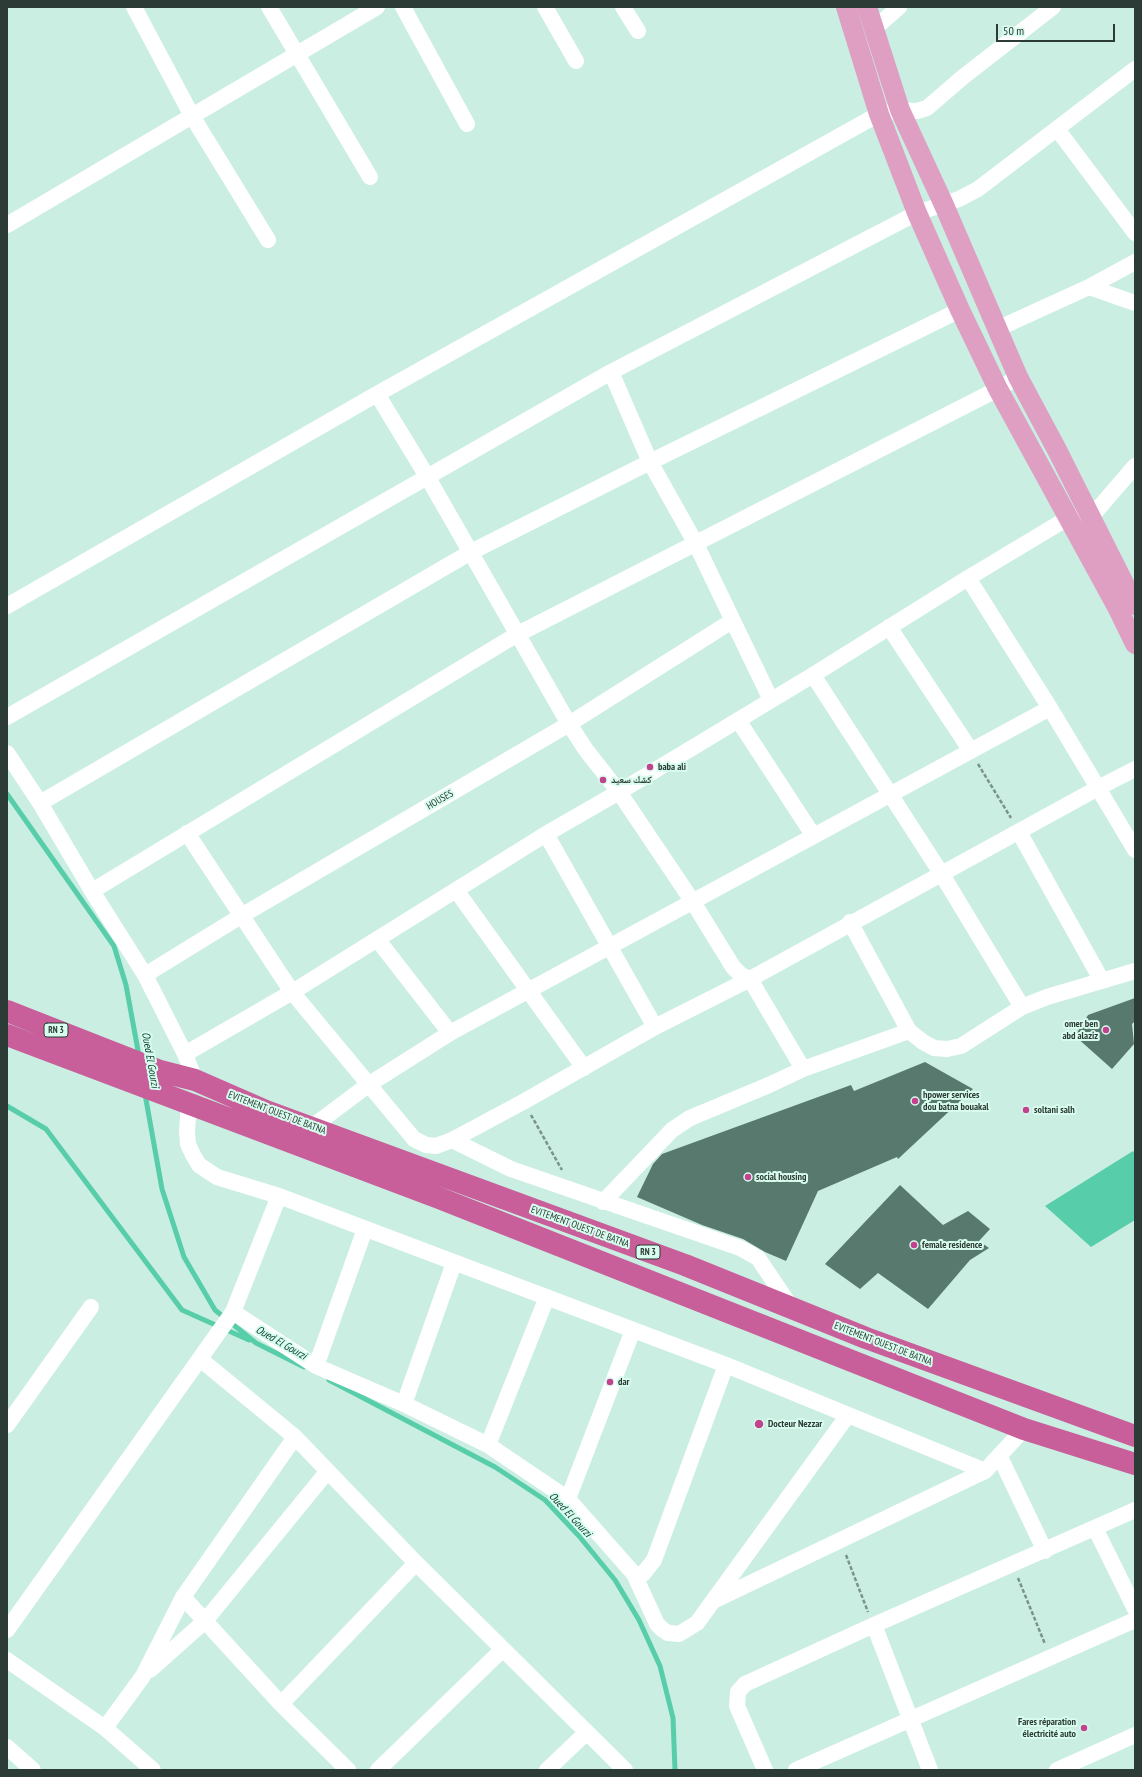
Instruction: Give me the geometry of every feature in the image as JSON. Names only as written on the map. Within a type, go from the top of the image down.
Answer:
[{"type":"highway","name":"EVITEMENT OUEST DE BATNA","points":[[7,1011],[160,1071],[195,1080],[266,1111],[685,1265],[866,1338],[1135,1436]]},
{"type":"highway","name":"RN 3","points":[[7,1035],[439,1198],[1024,1429],[1135,1464]]},
{"type":"main road","points":[[846,7],[879,114],[918,213],[960,310],[998,390],[1135,644]]},
{"type":"main road","points":[[867,7],[900,110],[944,205],[1018,377],[1057,450],[1135,605]]},
{"type":"street","points":[[134,7],[192,116],[268,240]]},
{"type":"street","points":[[269,7],[370,177]]},
{"type":"street","points":[[7,225],[377,7]]},
{"type":"street","points":[[403,7],[467,124]]},
{"type":"street","points":[[545,7],[576,61]]},
{"type":"street","points":[[623,7],[638,31]]},
{"type":"street","points":[[874,29],[899,7]]},
{"type":"street","points":[[7,606],[377,394],[879,114],[900,110],[917,111],[927,108],[963,77],[1053,7]]},
{"type":"street","points":[[7,717],[428,478],[610,372],[918,213],[959,199],[978,189],[1134,71]]},
{"type":"street","points":[[1057,129],[1135,232]]},
{"type":"street","points":[[997,329],[1089,287],[1135,262]]},
{"type":"street","points":[[1089,287],[1135,303]]},
{"type":"street","points":[[40,802],[471,552],[650,462],[960,310]]},
{"type":"street","points":[[610,372],[650,462],[696,544],[732,621],[772,700]]},
{"type":"street","points":[[92,891],[516,635],[998,390],[1018,377]]},
{"type":"street","points":[[377,394],[428,478],[471,552],[516,635],[569,724],[586,750],[619,792],[693,902],[733,967],[740,975],[750,979],[803,1069]]},
{"type":"street","points":[[185,1054],[292,992],[546,834],[772,700],[968,578],[1068,518],[1091,517],[1135,466]]},
{"type":"street","points":[[968,578],[1050,708],[1135,850]]},
{"type":"street","name":"HOUSES","points":[[145,975],[241,916],[569,724],[732,621]]},
{"type":"street","points":[[890,627],[971,751]]},
{"type":"street","points":[[813,675],[941,873],[1022,1007]]},
{"type":"street","points":[[312,1127],[368,1085],[450,1033],[1050,708]]},
{"type":"street","points":[[738,720],[814,835]]},
{"type":"street","points":[[7,753],[40,802],[92,891],[145,975],[185,1054],[195,1080]]},
{"type":"street","points":[[187,833],[292,992],[414,1139],[426,1145],[436,1146],[452,1140],[523,1102],[655,1027],[750,979],[850,922],[1135,769]]},
{"type":"street","points":[[1019,832],[1102,981]]},
{"type":"street","points":[[546,834],[655,1027]]},
{"type":"street","points":[[456,890],[584,1068]]},
{"type":"street","points":[[850,922],[908,1031],[934,1048],[947,1049],[960,1046],[1022,1007],[1048,997],[1135,971]]},
{"type":"street","points":[[377,939],[450,1033]]},
{"type":"street","points":[[603,1202],[672,1130],[690,1118],[803,1069],[908,1031]]},
{"type":"street","points":[[189,1104],[187,1131],[188,1144],[199,1165],[218,1177],[279,1196],[726,1365],[985,1471]]},
{"type":"street","points":[[452,1140],[511,1169],[749,1252],[758,1258],[791,1308]]},
{"type":"street","points":[[426,1145],[427,1171]]},
{"type":"street","points":[[7,1630],[230,1316],[279,1196]]},
{"type":"street","points":[[316,1366],[365,1229]]},
{"type":"street","points":[[404,1404],[454,1263]]},
{"type":"street","points":[[488,1445],[547,1297]]},
{"type":"street","points":[[7,1425],[91,1307]]},
{"type":"street","points":[[230,1316],[316,1366],[404,1404],[488,1445],[568,1499],[634,1574],[657,1624],[668,1633],[675,1634],[685,1631],[697,1623],[848,1415]]},
{"type":"street","points":[[568,1499],[633,1330]]},
{"type":"street","points":[[200,1359],[295,1437],[416,1563],[625,1770]]},
{"type":"street","points":[[634,1574],[643,1574],[654,1560],[726,1365]]},
{"type":"street","points":[[713,1601],[985,1471],[1000,1457],[1024,1429]]},
{"type":"street","points":[[105,1728],[143,1676],[183,1597],[295,1437]]},
{"type":"street","points":[[1000,1457],[1045,1551]]},
{"type":"street","points":[[143,1676],[206,1621],[327,1472]]},
{"type":"street","points":[[764,1770],[737,1706],[737,1696],[742,1687],[874,1625],[1045,1551],[1135,1510]]},
{"type":"street","points":[[1095,1528],[1135,1609]]},
{"type":"street","points":[[281,1704],[416,1563]]},
{"type":"street","points":[[183,1597],[281,1704],[348,1770]]},
{"type":"street","points":[[796,1770],[1135,1620]]},
{"type":"street","points":[[874,1625],[909,1720],[930,1770]]},
{"type":"street","points":[[378,1770],[503,1649]]},
{"type":"street","points":[[7,1660],[105,1728],[153,1770]]},
{"type":"street","points":[[547,1770],[586,1733]]},
{"type":"street","points":[[1057,1770],[1135,1735]]},
{"type":"street","points":[[7,1747],[33,1770]]},
{"type":"path","points":[[971,751],[1019,832]]},
{"type":"path","points":[[523,1102],[574,1191]]},
{"type":"path","points":[[840,1540],[874,1625]]},
{"type":"path","points":[[1013,1564],[1050,1657]]},
{"type":"shaded area","points":[[1133,1151],[1135,1154],[1135,1220],[1091,1247],[1045,1206]]},
{"type":"building","name":"omer ben abd alaziz","points":[[1135,998],[1135,1021],[1132,1024],[1134,1044],[1112,1069],[1075,1036],[1088,1015]]},
{"type":"building","name":"social housing","points":[[925,1062],[973,1089],[898,1159],[897,1157],[818,1191],[786,1261],[765,1252],[743,1239],[702,1225],[637,1197],[653,1164],[662,1154],[851,1085],[854,1091]]},
{"type":"building","name":"female residence","points":[[900,1185],[943,1225],[968,1211],[990,1229],[979,1241],[989,1248],[970,1260],[928,1309],[878,1273],[860,1289],[825,1264]]},
{"type":"waterway","name":"Oued El Gourzi","points":[[7,794],[114,946],[126,985],[139,1056]]},
{"type":"waterway","name":"Oued El Gourzi","points":[[145,1094],[162,1189],[184,1257],[215,1310],[256,1343],[304,1367]]},
{"type":"waterway","points":[[7,1106],[46,1129],[182,1310],[249,1340]]},
{"type":"waterway","name":"Oued El Gourzi","points":[[329,1380],[495,1467],[545,1500],[579,1536],[615,1580],[639,1620],[660,1666],[673,1718],[675,1770]]},
{"type":"place","name":"baba ali","points":[[650,767]]},
{"type":"place","name":"كشك سعيد","points":[[603,780]]},
{"type":"place","name":"omer ben abd alaziz","points":[[1106,1030]]},
{"type":"place","name":"hpower services dou batna bouakal","points":[[915,1101]]},
{"type":"place","name":"soltani salh","points":[[1026,1110]]},
{"type":"place","name":"social housing","points":[[748,1177]]},
{"type":"place","name":"female residence","points":[[914,1245]]},
{"type":"place","name":"dar","points":[[610,1382]]},
{"type":"place","name":"Docteur Nezzar","points":[[759,1424]]},
{"type":"place","name":"Fares réparation électricité auto","points":[[1084,1728]]}]
